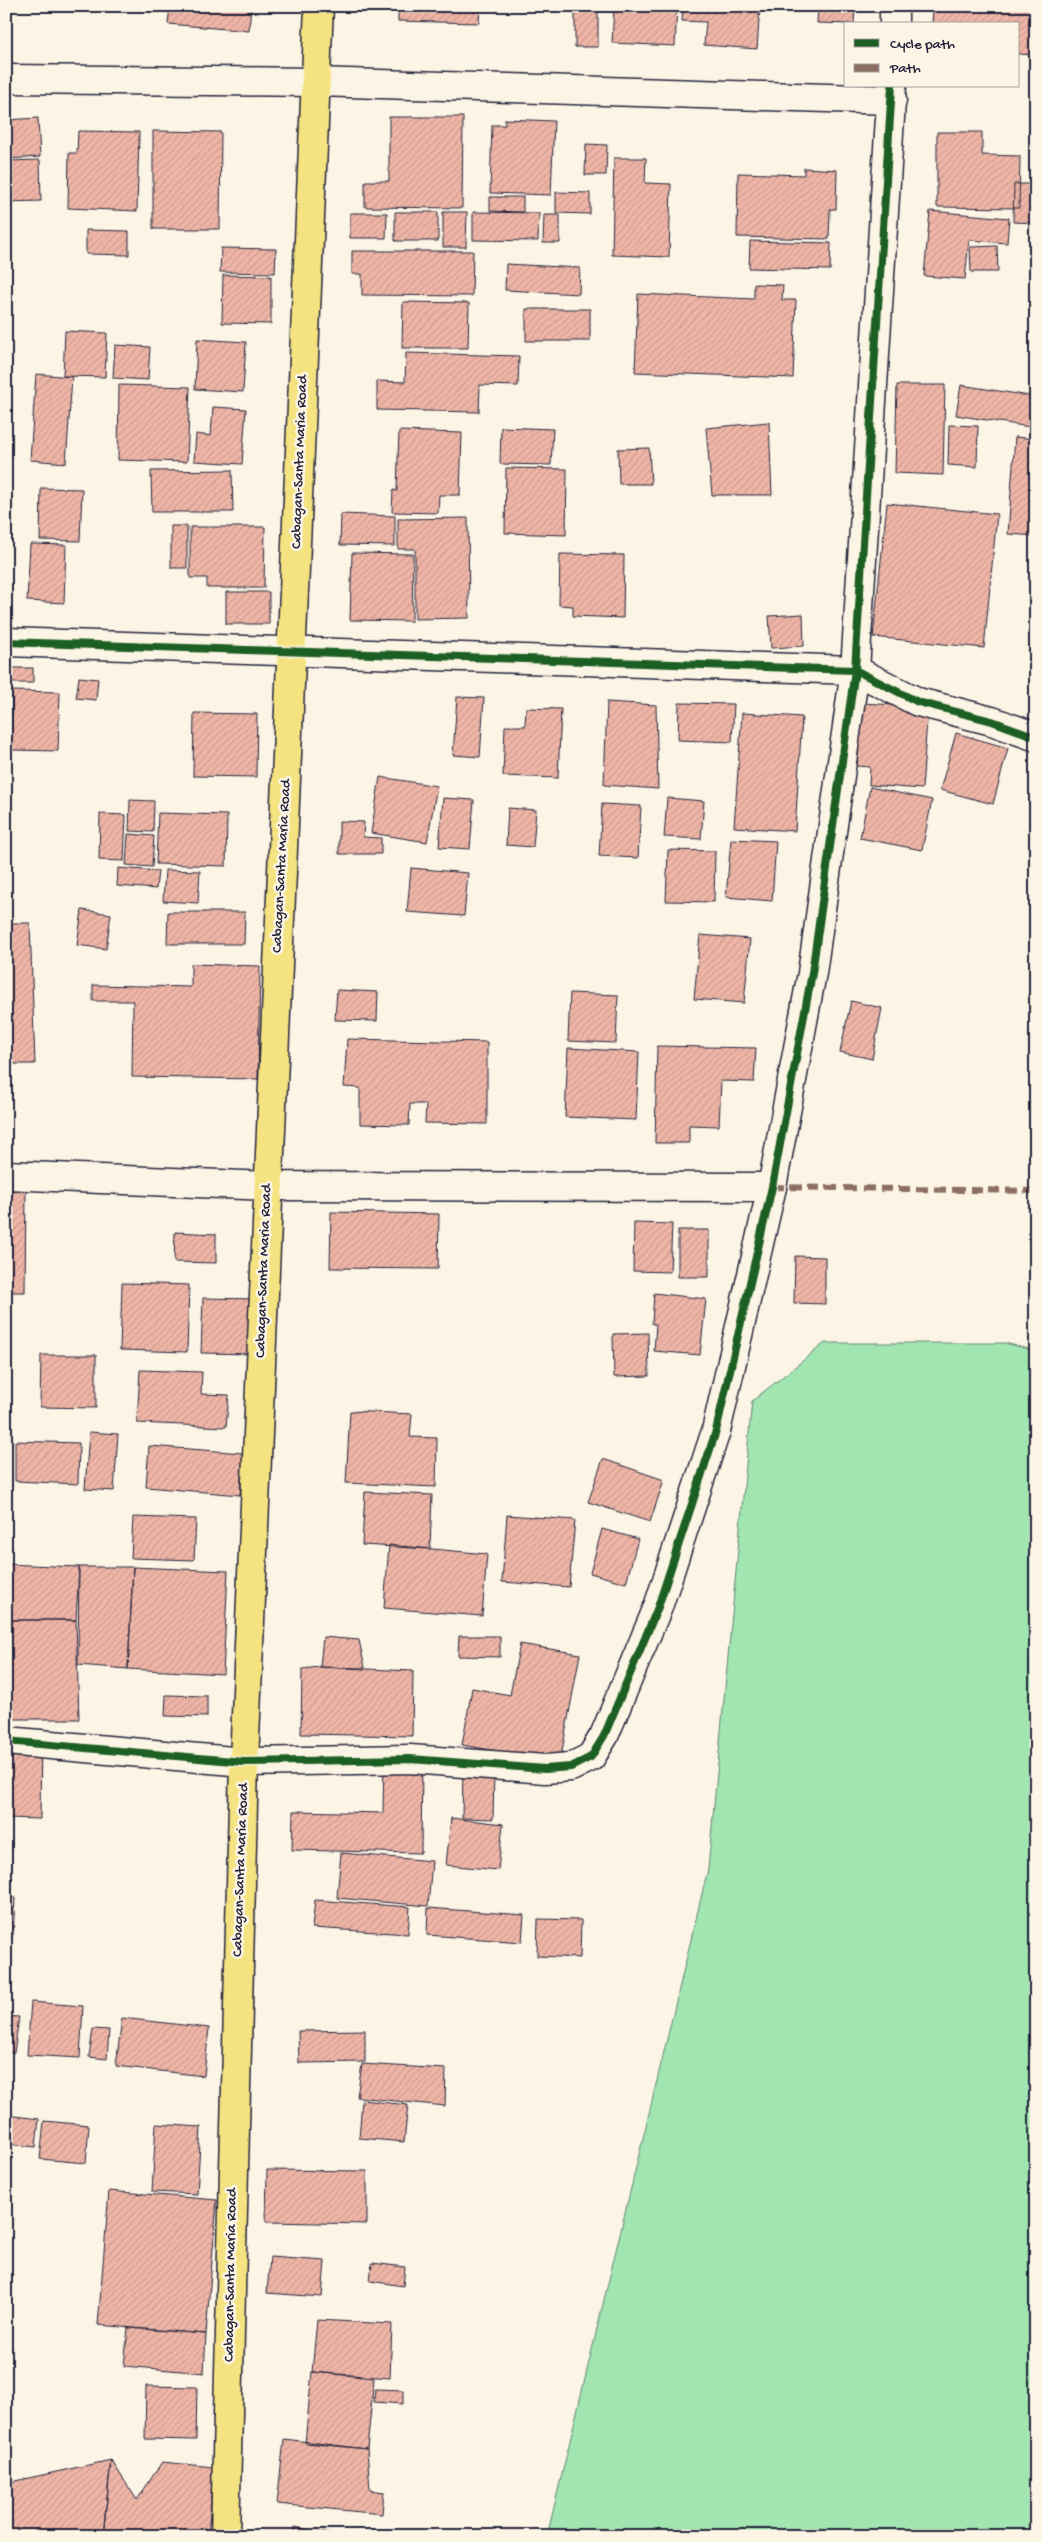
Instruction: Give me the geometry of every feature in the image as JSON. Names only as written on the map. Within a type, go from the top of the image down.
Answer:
[{"type":"main road","name":"Cabagan-Santa Maria Road","points":[[225,2536],[244,1762],[267,1186],[292,654],[319,6]]},
{"type":"street","points":[[894,6],[894,22]]},
{"type":"street","points":[[6,79],[316,82],[892,93],[856,670],[812,973],[772,1188],[716,1431],[658,1607],[604,1736],[591,1757],[571,1767],[545,1769],[410,1758],[244,1762],[6,1741]]},
{"type":"street","points":[[6,642],[292,654],[856,670],[918,702],[992,721],[1036,737]]},
{"type":"street","points":[[6,1175],[267,1186],[772,1188]]},
{"type":"green space","points":[[825,1343],[1005,1343],[1036,1351],[1036,2536],[547,2536],[708,1869],[752,1401]]},
{"type":"building","points":[[170,6],[251,6],[249,31],[168,24]]},
{"type":"building","points":[[398,6],[480,6],[479,23],[398,21]]},
{"type":"building","points":[[614,6],[677,6],[675,46],[612,43]]},
{"type":"building","points":[[683,6],[760,6],[757,49],[704,45],[706,22],[682,21]]},
{"type":"building","points":[[818,6],[855,6],[854,22],[817,23]]},
{"type":"building","points":[[933,6],[1036,6],[1035,55],[1020,54],[1020,22],[932,22]]},
{"type":"building","points":[[575,8],[598,8],[598,47],[575,47]]},
{"type":"building","points":[[389,117],[463,117],[462,208],[365,207],[365,181],[389,181]]},
{"type":"building","points":[[38,118],[40,157],[6,159],[6,120]]},
{"type":"building","points":[[505,119],[554,121],[551,195],[490,193],[492,125],[505,125]]},
{"type":"building","points":[[78,131],[139,132],[137,211],[68,208],[69,153],[77,153]]},
{"type":"building","points":[[153,131],[221,132],[220,229],[153,229]]},
{"type":"building","points":[[937,132],[982,132],[982,155],[1020,156],[1019,208],[937,207]]},
{"type":"building","points":[[586,144],[607,145],[606,175],[585,175]]},
{"type":"building","points":[[614,158],[646,158],[645,183],[671,184],[669,257],[612,255]]},
{"type":"building","points":[[40,160],[41,201],[6,202],[6,161]]},
{"type":"building","points":[[804,168],[837,170],[836,209],[830,209],[829,239],[737,237],[738,173],[804,175]]},
{"type":"building","points":[[1014,184],[1036,184],[1036,223],[1013,222]]},
{"type":"building","points":[[556,192],[590,193],[590,214],[556,213]]},
{"type":"building","points":[[490,197],[523,197],[523,212],[490,211]]},
{"type":"building","points":[[930,211],[1009,218],[1007,243],[969,240],[965,279],[924,276]]},
{"type":"building","points":[[395,212],[438,212],[438,241],[395,241]]},
{"type":"building","points":[[443,212],[467,212],[466,247],[443,247]]},
{"type":"building","points":[[473,212],[539,213],[538,241],[473,240]]},
{"type":"building","points":[[350,213],[387,213],[386,238],[350,238]]},
{"type":"building","points":[[544,215],[560,215],[560,243],[543,243]]},
{"type":"building","points":[[86,230],[129,231],[129,255],[86,254]]},
{"type":"building","points":[[750,241],[831,243],[830,270],[749,268]]},
{"type":"building","points":[[997,246],[998,272],[971,272],[970,247]]},
{"type":"building","points":[[221,248],[276,249],[275,273],[220,272]]},
{"type":"building","points":[[352,251],[473,251],[472,296],[362,295],[362,274],[352,274]]},
{"type":"building","points":[[506,264],[580,268],[579,294],[505,290]]},
{"type":"building","points":[[223,275],[271,276],[271,324],[222,323]]},
{"type":"building","points":[[754,284],[783,285],[782,300],[796,300],[793,378],[635,372],[638,294],[754,299]]},
{"type":"building","points":[[403,302],[469,303],[468,348],[402,348]]},
{"type":"building","points":[[526,309],[590,309],[590,341],[526,341]]},
{"type":"building","points":[[65,331],[107,333],[105,377],[63,376]]},
{"type":"building","points":[[197,339],[246,342],[243,392],[195,389]]},
{"type":"building","points":[[115,345],[150,347],[148,380],[113,378]]},
{"type":"building","points":[[406,353],[519,356],[518,386],[480,385],[479,412],[377,410],[377,381],[405,382]]},
{"type":"building","points":[[36,374],[72,377],[66,463],[30,460]]},
{"type":"building","points":[[119,385],[190,387],[187,462],[118,460]]},
{"type":"building","points":[[897,385],[945,385],[943,475],[895,473]]},
{"type":"building","points":[[961,385],[1036,397],[1036,428],[956,415]]},
{"type":"building","points":[[213,407],[246,409],[242,464],[194,461],[196,434],[211,436]]},
{"type":"building","points":[[769,422],[772,495],[712,495],[706,428]]},
{"type":"building","points":[[949,425],[978,426],[977,467],[948,465]]},
{"type":"building","points":[[501,427],[553,429],[551,465],[500,464]]},
{"type":"building","points":[[399,431],[462,433],[460,495],[439,495],[438,513],[392,512],[393,490],[397,491]]},
{"type":"building","points":[[1015,437],[1036,439],[1036,536],[1008,534]]},
{"type":"building","points":[[649,448],[651,484],[619,484],[618,449]]},
{"type":"building","points":[[506,468],[567,469],[566,535],[505,533]]},
{"type":"building","points":[[232,470],[233,512],[152,512],[151,471]]},
{"type":"building","points":[[41,488],[82,489],[80,541],[40,540]]},
{"type":"building","points":[[887,503],[997,514],[984,648],[873,637]]},
{"type":"building","points":[[341,514],[395,516],[395,546],[340,545]]},
{"type":"building","points":[[468,518],[469,618],[415,619],[415,549],[398,549],[398,519]]},
{"type":"building","points":[[171,526],[187,526],[187,568],[171,568]]},
{"type":"building","points":[[190,527],[265,527],[264,588],[207,588],[207,578],[190,578]]},
{"type":"building","points":[[30,544],[66,545],[64,603],[27,601]]},
{"type":"building","points":[[352,553],[413,554],[412,621],[350,620]]},
{"type":"building","points":[[560,554],[624,555],[623,618],[573,616],[573,606],[559,605]]},
{"type":"building","points":[[226,592],[269,592],[269,624],[226,624]]},
{"type":"building","points":[[803,614],[804,646],[771,648],[769,616]]},
{"type":"building","points":[[8,668],[33,668],[33,683],[8,683]]},
{"type":"building","points":[[79,677],[98,679],[96,700],[76,698]]},
{"type":"building","points":[[12,691],[60,692],[58,751],[11,750]]},
{"type":"building","points":[[457,697],[484,698],[480,757],[453,755]]},
{"type":"building","points":[[607,702],[656,705],[658,789],[604,785]]},
{"type":"building","points":[[679,703],[734,704],[732,742],[678,740]]},
{"type":"building","points":[[862,703],[928,707],[922,789],[869,785],[870,767],[857,766]]},
{"type":"building","points":[[526,708],[561,709],[558,778],[503,776],[505,726],[525,726]]},
{"type":"building","points":[[194,713],[257,714],[256,777],[193,776]]},
{"type":"building","points":[[742,713],[802,717],[795,831],[734,827]]},
{"type":"building","points":[[956,733],[1008,748],[993,804],[940,790]]},
{"type":"building","points":[[380,777],[437,786],[427,842],[371,833]]},
{"type":"building","points":[[870,787],[932,800],[922,850],[860,838]]},
{"type":"building","points":[[443,798],[474,800],[470,849],[439,847]]},
{"type":"building","points":[[667,798],[704,801],[701,839],[664,837]]},
{"type":"building","points":[[130,800],[154,801],[153,832],[129,831]]},
{"type":"building","points":[[602,804],[641,806],[638,858],[599,856]]},
{"type":"building","points":[[508,808],[536,810],[533,847],[506,845]]},
{"type":"building","points":[[158,813],[227,815],[226,866],[156,864]]},
{"type":"building","points":[[100,814],[126,815],[124,861],[99,860]]},
{"type":"building","points":[[339,821],[364,822],[363,837],[381,838],[381,854],[339,854]]},
{"type":"building","points":[[128,834],[154,836],[152,867],[126,865]]},
{"type":"building","points":[[731,839],[776,841],[772,901],[726,897]]},
{"type":"building","points":[[668,850],[715,851],[714,902],[666,901]]},
{"type":"building","points":[[118,868],[158,871],[156,889],[117,886]]},
{"type":"building","points":[[411,868],[468,873],[464,916],[407,912]]},
{"type":"building","points":[[165,870],[200,871],[198,903],[163,901]]},
{"type":"building","points":[[82,910],[111,914],[106,949],[77,945]]},
{"type":"building","points":[[168,912],[245,912],[244,944],[167,944]]},
{"type":"building","points":[[6,923],[30,923],[35,1064],[6,1064]]},
{"type":"building","points":[[700,935],[750,939],[744,1003],[694,999]]},
{"type":"building","points":[[191,964],[260,966],[258,1079],[132,1077],[133,1001],[93,1001],[93,985],[191,987]]},
{"type":"building","points":[[337,990],[378,992],[377,1021],[335,1020]]},
{"type":"building","points":[[570,993],[618,995],[616,1043],[568,1041]]},
{"type":"building","points":[[851,1001],[882,1008],[872,1059],[840,1052]]},
{"type":"building","points":[[347,1039],[487,1042],[487,1124],[425,1123],[426,1104],[410,1104],[409,1125],[360,1124],[360,1088],[344,1087]]},
{"type":"building","points":[[657,1046],[756,1048],[754,1082],[721,1081],[719,1126],[689,1125],[689,1143],[655,1143]]},
{"type":"building","points":[[568,1048],[639,1052],[636,1120],[565,1117]]},
{"type":"building","points":[[6,1189],[26,1189],[25,1292],[6,1292]]},
{"type":"building","points":[[331,1212],[439,1214],[438,1269],[330,1268]]},
{"type":"building","points":[[634,1223],[672,1224],[670,1272],[633,1271]]},
{"type":"building","points":[[678,1230],[709,1230],[709,1277],[678,1277]]},
{"type":"building","points":[[175,1232],[216,1234],[216,1263],[174,1262]]},
{"type":"building","points":[[795,1256],[825,1257],[825,1304],[794,1303]]},
{"type":"building","points":[[122,1283],[189,1285],[187,1352],[120,1350]]},
{"type":"building","points":[[654,1293],[706,1299],[700,1355],[654,1351],[656,1324],[652,1324]]},
{"type":"building","points":[[203,1298],[257,1299],[256,1354],[201,1353]]},
{"type":"building","points":[[648,1333],[649,1376],[614,1377],[613,1334]]},
{"type":"building","points":[[41,1355],[96,1355],[96,1408],[40,1407]]},
{"type":"building","points":[[140,1370],[202,1372],[201,1394],[229,1395],[226,1427],[137,1423]]},
{"type":"building","points":[[350,1411],[412,1414],[410,1437],[437,1438],[436,1487],[346,1483]]},
{"type":"building","points":[[89,1432],[118,1434],[114,1491],[85,1489]]},
{"type":"building","points":[[15,1441],[79,1443],[78,1484],[15,1481]]},
{"type":"building","points":[[149,1446],[243,1453],[240,1495],[146,1487]]},
{"type":"building","points":[[603,1459],[664,1480],[650,1522],[588,1502]]},
{"type":"building","points":[[365,1492],[432,1495],[430,1549],[362,1545]]},
{"type":"building","points":[[507,1515],[575,1520],[569,1587],[502,1582]]},
{"type":"building","points":[[133,1517],[196,1519],[194,1560],[131,1558]]},
{"type":"building","points":[[602,1529],[638,1539],[626,1583],[590,1573]]},
{"type":"building","points":[[389,1545],[487,1554],[482,1616],[384,1608]]},
{"type":"building","points":[[6,1564],[79,1567],[76,1620],[6,1620]]},
{"type":"building","points":[[79,1567],[133,1567],[128,1669],[78,1665]]},
{"type":"building","points":[[133,1567],[228,1571],[223,1674],[128,1669]]},
{"type":"building","points":[[6,1620],[76,1620],[79,1719],[6,1719]]},
{"type":"building","points":[[459,1636],[500,1636],[500,1657],[458,1656]]},
{"type":"building","points":[[323,1637],[359,1640],[365,1668],[320,1667]]},
{"type":"building","points":[[520,1644],[580,1654],[560,1762],[462,1745],[472,1688],[510,1695]]},
{"type":"building","points":[[320,1667],[413,1671],[412,1736],[301,1734],[302,1669]]},
{"type":"building","points":[[166,1695],[207,1696],[207,1717],[165,1716]]},
{"type":"building","points":[[6,1736],[41,1738],[40,1819],[6,1818]]},
{"type":"building","points":[[384,1762],[422,1763],[421,1853],[292,1850],[293,1811],[383,1813]]},
{"type":"building","points":[[463,1772],[494,1772],[493,1819],[462,1818]]},
{"type":"building","points":[[451,1818],[503,1824],[498,1870],[446,1865]]},
{"type":"building","points":[[341,1853],[432,1861],[428,1906],[337,1898]]},
{"type":"building","points":[[6,1897],[15,1898],[13,1935],[6,1935]]},
{"type":"building","points":[[315,1900],[410,1907],[408,1934],[312,1928]]},
{"type":"building","points":[[428,1908],[524,1915],[522,1942],[427,1935]]},
{"type":"building","points":[[538,1919],[581,1920],[580,1958],[537,1956]]},
{"type":"building","points":[[6,1947],[11,1948],[6,1969]]},
{"type":"building","points":[[31,2002],[83,2006],[80,2058],[27,2055]]},
{"type":"building","points":[[6,2016],[19,2017],[14,2053],[6,2052]]},
{"type":"building","points":[[122,2018],[209,2028],[204,2076],[116,2066]]},
{"type":"building","points":[[93,2029],[109,2030],[107,2059],[89,2057]]},
{"type":"building","points":[[365,2030],[365,2062],[299,2063],[298,2031]]},
{"type":"building","points":[[362,2064],[446,2069],[445,2106],[357,2097]]},
{"type":"building","points":[[362,2100],[408,2105],[404,2142],[359,2138]]},
{"type":"building","points":[[6,2115],[39,2119],[36,2147],[6,2144]]},
{"type":"building","points":[[44,2121],[89,2125],[86,2163],[40,2159]]},
{"type":"building","points":[[156,2124],[201,2127],[197,2194],[152,2192]]},
{"type":"building","points":[[267,2170],[367,2171],[367,2224],[266,2222]]},
{"type":"building","points":[[109,2191],[217,2200],[206,2334],[98,2325]]},
{"type":"building","points":[[270,2257],[325,2261],[322,2297],[267,2293]]},
{"type":"building","points":[[372,2263],[405,2267],[403,2286],[370,2281]]},
{"type":"building","points":[[317,2320],[392,2324],[390,2378],[312,2372]]},
{"type":"building","points":[[128,2328],[206,2334],[204,2373],[124,2366]]},
{"type":"building","points":[[312,2372],[374,2378],[367,2449],[305,2443]]},
{"type":"building","points":[[146,2386],[197,2387],[196,2440],[145,2439]]},
{"type":"building","points":[[375,2389],[403,2390],[403,2404],[374,2402]]},
{"type":"building","points":[[284,2439],[367,2449],[370,2490],[384,2492],[382,2514],[277,2504]]},
{"type":"building","points":[[111,2460],[103,2536],[6,2536],[6,2483]]},
{"type":"building","points":[[111,2460],[137,2500],[162,2462],[214,2467],[208,2536],[103,2536]]},
{"type":"building","points":[[295,2527],[341,2536],[294,2536]]},
{"type":"marked path","points":[[772,1187],[1036,1191]]},
{"type":"cycle path","points":[[6,1741],[244,1762],[410,1759],[545,1769],[571,1767],[591,1757],[604,1736],[658,1607],[716,1431],[772,1187],[812,973],[855,670],[892,88]]},
{"type":"cycle path","points":[[6,642],[855,670],[918,702],[992,721],[1036,737]]}]
